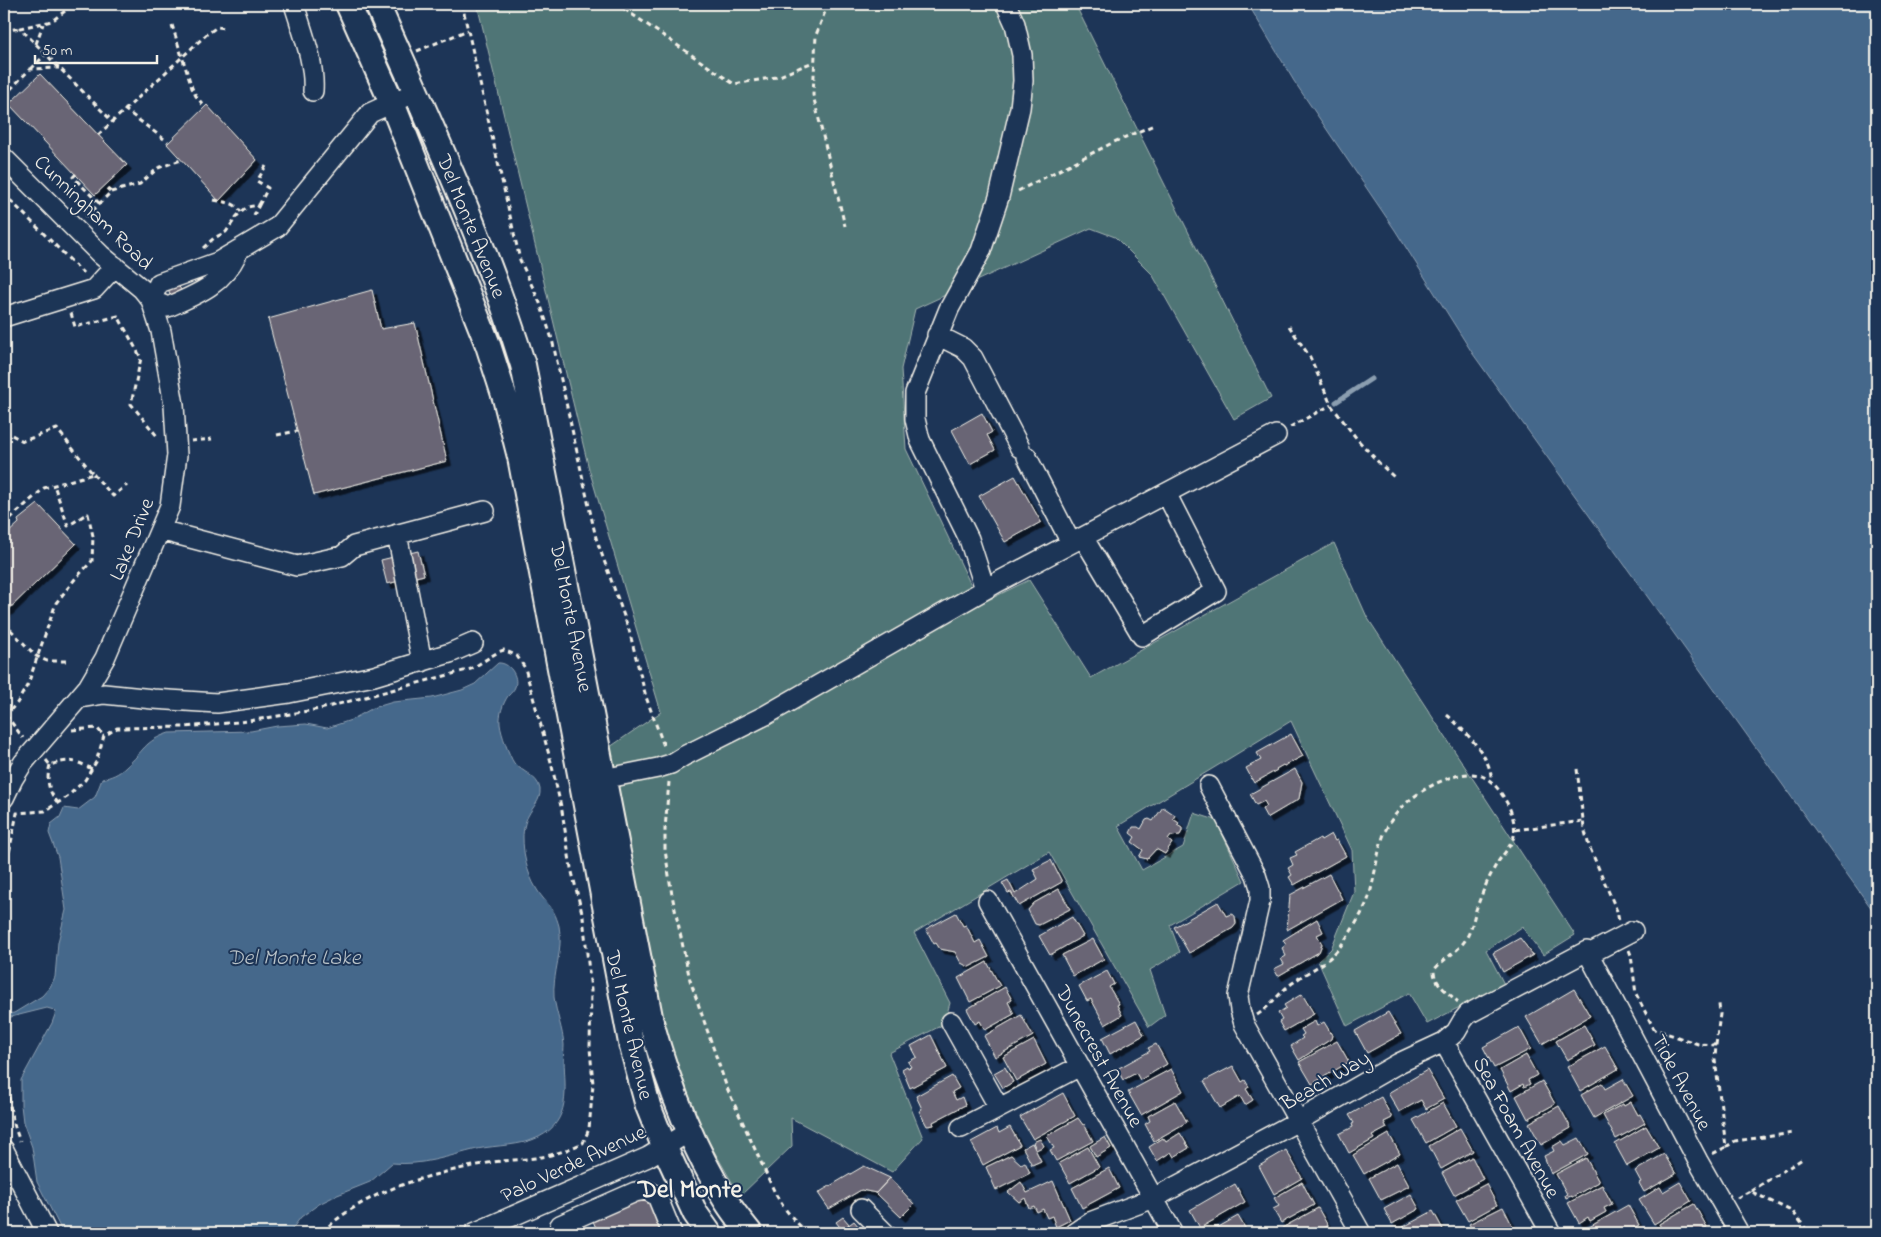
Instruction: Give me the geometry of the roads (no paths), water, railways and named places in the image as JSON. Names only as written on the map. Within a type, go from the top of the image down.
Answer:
[{"type":"main road","name":"Del Monte Avenue","points":[[348,4],[392,103],[488,345],[507,407],[520,457],[631,1043],[648,1106],[664,1146],[695,1213],[709,1233]]},
{"type":"main road","name":"Del Monte Avenue","points":[[377,4],[489,265],[508,316],[523,365],[650,1022],[660,1057],[689,1132],[725,1199],[750,1233]]},
{"type":"street","points":[[294,4],[307,49],[314,82],[313,91]]},
{"type":"street","points":[[985,589],[969,539],[920,440],[915,420],[915,394],[949,309],[981,251],[997,201],[1020,108],[1023,81],[1022,55],[1015,24],[1006,4]]},
{"type":"street","name":"Cunningham Road","points":[[4,158],[101,255],[142,289],[150,300],[168,307],[213,286],[232,264],[239,251],[277,228],[370,113],[416,92]]},
{"type":"street","points":[[4,317],[94,290],[115,266]]},
{"type":"street","name":"Lake Drive","points":[[4,798],[23,764],[80,698],[105,658],[170,506],[177,442],[174,405],[163,341],[150,300]]},
{"type":"street","points":[[938,335],[963,348],[973,358],[1023,452],[1077,540],[1142,636],[1216,591],[1166,493]]},
{"type":"street","points":[[603,779],[670,764],[766,715],[985,589],[1276,436]]},
{"type":"street","points":[[160,530],[298,566],[342,556],[354,546],[485,511]]},
{"type":"street","points":[[396,534],[422,662]]},
{"type":"street","points":[[80,698],[104,694],[218,703],[289,693],[374,676],[450,654],[473,643]]},
{"type":"street","points":[[1209,786],[1256,875],[1260,888],[1260,901],[1238,996],[1244,1024],[1361,1233]]},
{"type":"street","name":"Dunecrest Avenue","points":[[988,901],[1173,1233]]},
{"type":"street","name":"Beach Way","points":[[1074,1233],[1090,1222],[1154,1198],[1298,1121],[1399,1063],[1444,1042],[1456,1032],[1468,1014],[1588,952],[1628,934]]},
{"type":"street","name":"Tide Avenue","points":[[1588,952],[1738,1233]]},
{"type":"street","points":[[951,1022],[999,1108]]},
{"type":"street","name":"Sea Foam Avenue","points":[[1444,1042],[1551,1233]]},
{"type":"street","points":[[961,1128],[1080,1066]]},
{"type":"street","name":"Palo Verde Avenue","points":[[474,1233],[648,1156],[689,1132]]},
{"type":"street","points":[[4,1150],[47,1233]]},
{"type":"street","points":[[560,1224],[646,1190],[657,1196],[672,1233]]},
{"type":"street","points":[[861,1210],[885,1233]]},
{"type":"water","points":[[1248,4],[1877,4],[1877,916],[1473,354],[1395,230],[1294,81]]},
{"type":"water","name":"Del Monte Lake","points":[[498,663],[509,667],[516,678],[515,688],[506,699],[501,713],[500,724],[504,739],[514,763],[533,777],[540,789],[538,800],[527,818],[524,829],[523,843],[526,863],[536,888],[552,909],[559,926],[560,944],[554,997],[564,1045],[565,1093],[564,1103],[557,1122],[539,1137],[525,1142],[477,1149],[424,1162],[392,1163],[370,1182],[319,1204],[301,1217],[289,1233],[63,1233],[37,1182],[32,1147],[23,1122],[21,1105],[21,1080],[56,1012],[47,1008],[7,1018],[6,1014],[14,1013],[42,996],[50,987],[55,977],[58,942],[66,910],[58,857],[49,833],[51,824],[60,817],[64,808],[78,810],[95,797],[102,779],[121,772],[149,743],[169,733],[251,731],[277,726],[306,724],[327,728],[351,720],[373,708],[393,702],[432,698],[462,690],[475,684]]},
{"type":"waterway","points":[[1336,402],[1371,379]]},
{"type":"district","name":"Del Monte","points":[[690,1188]]}]
